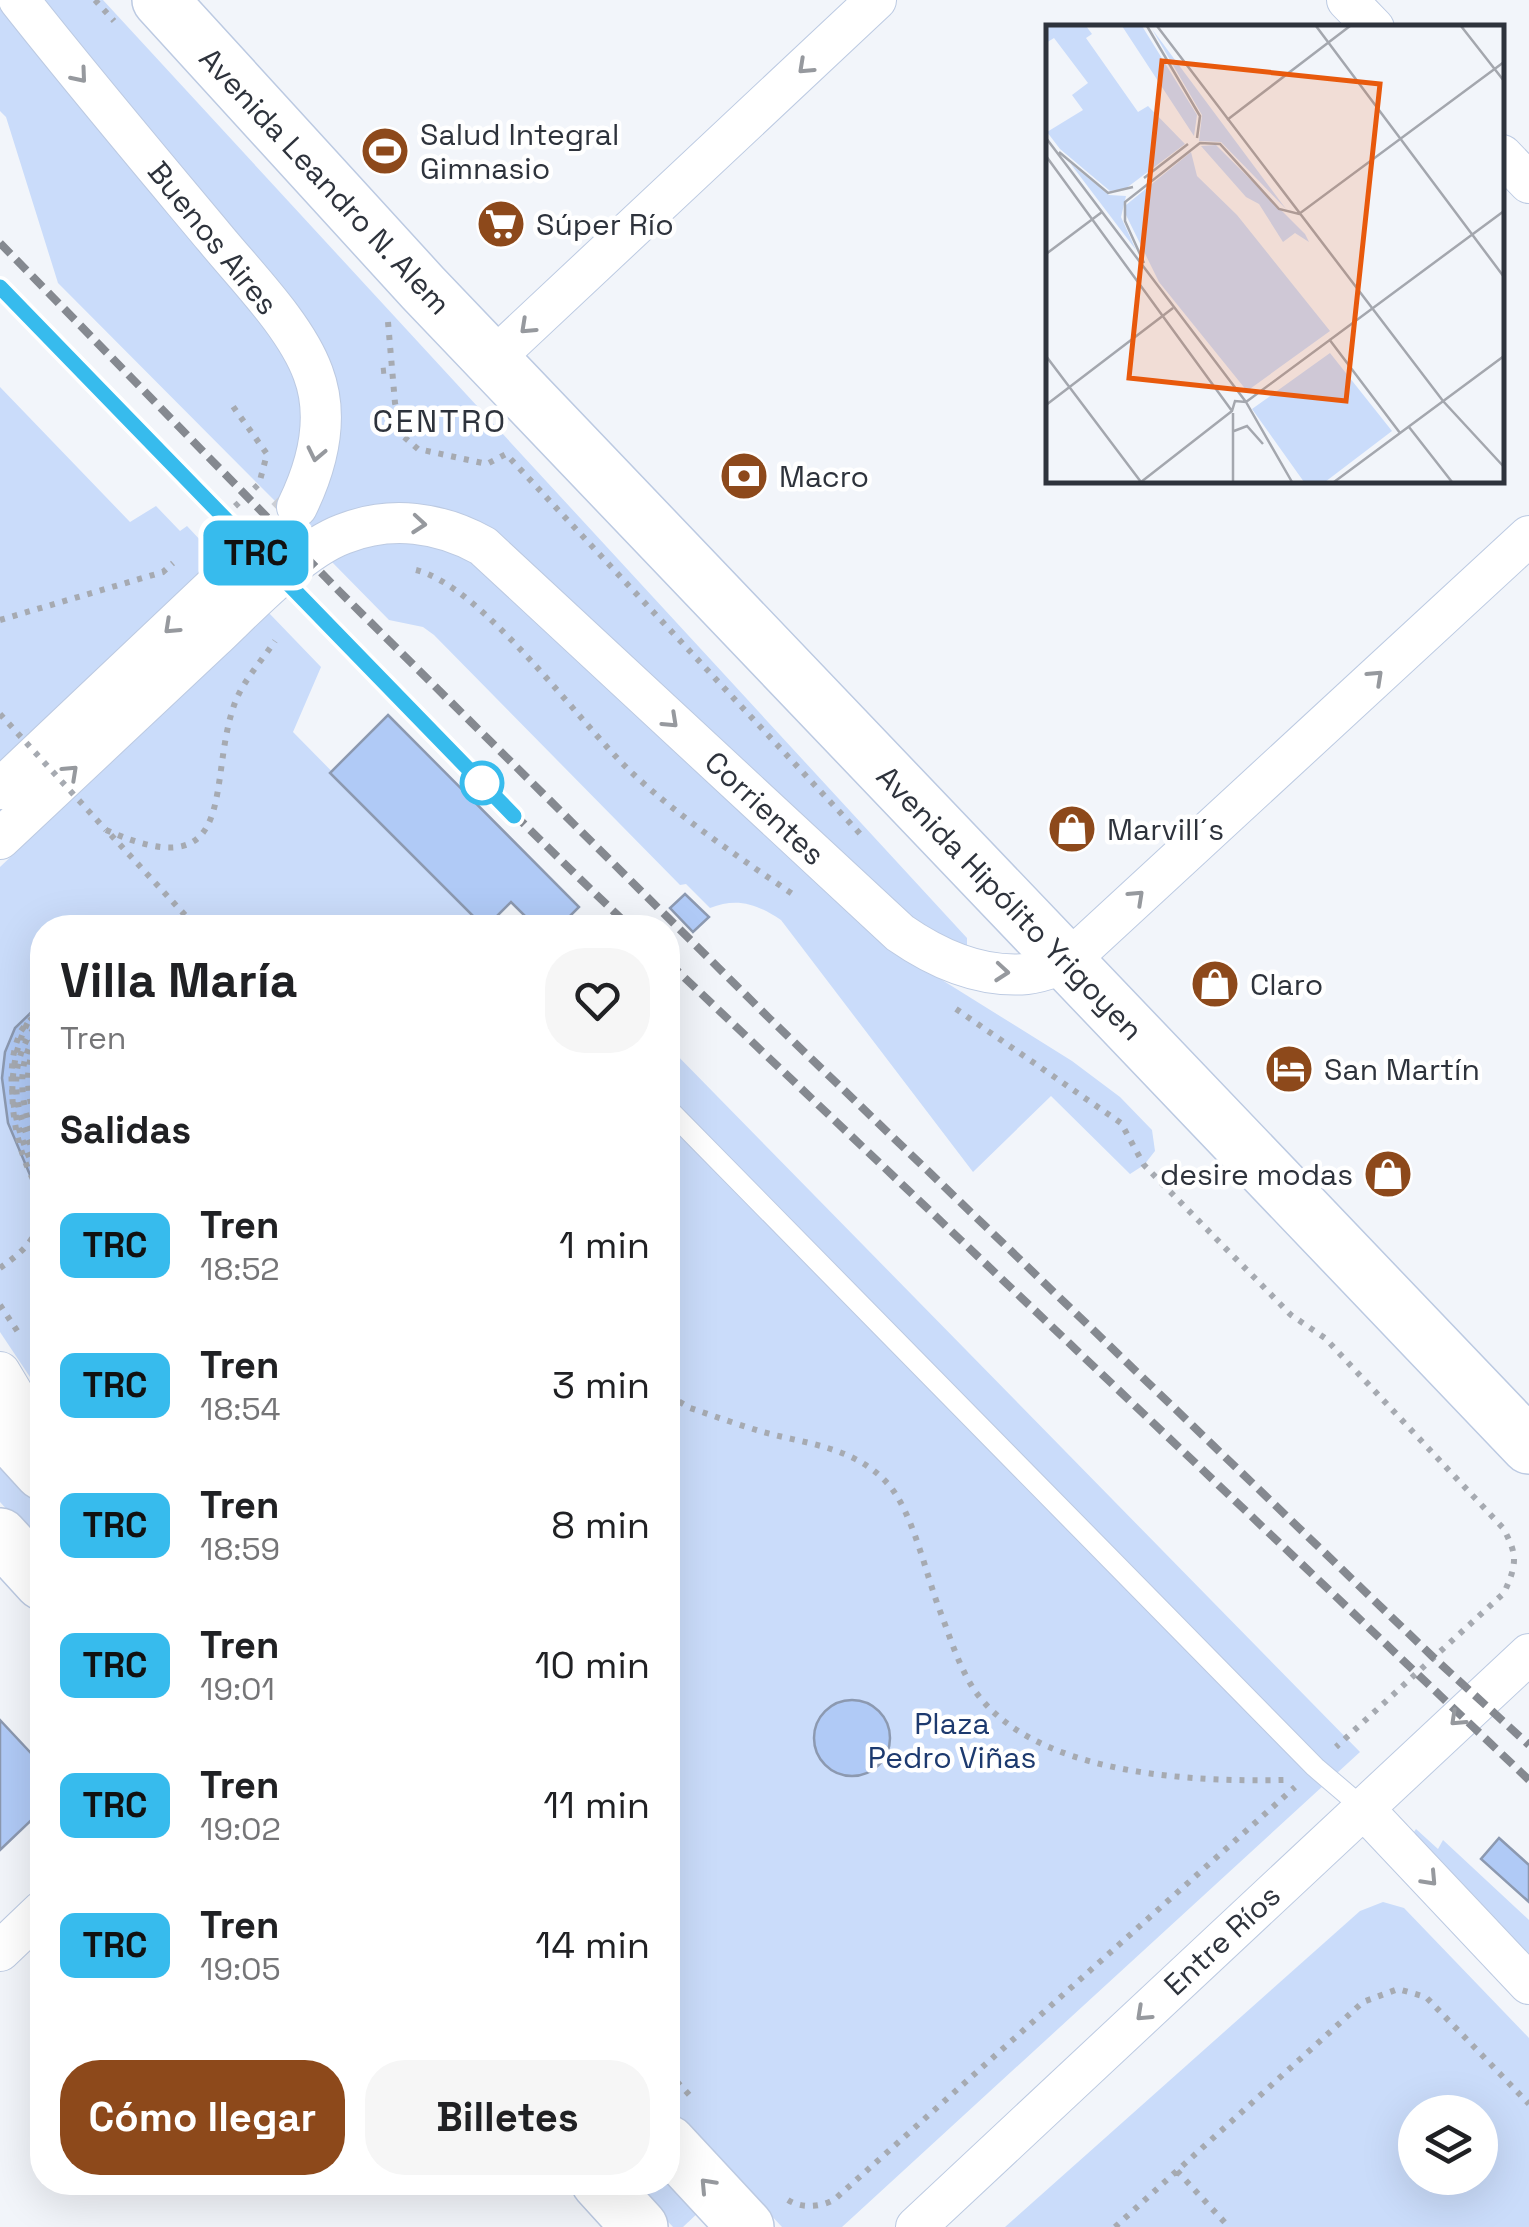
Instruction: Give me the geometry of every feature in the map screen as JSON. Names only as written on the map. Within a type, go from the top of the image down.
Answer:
[{"type":"main road","name":"Avenida Leandro N. Alem","points":[[160,0],[492,360]]},
{"type":"main road","name":"Avenida Hipólito Yrigoyen","points":[[492,360],[1529,1446]]},
{"type":"main road","points":[[0,1426],[30,1459]]},
{"type":"main road","points":[[0,1536],[30,1569]]},
{"type":"main road","points":[[687,2129],[766,2213]]},
{"type":"main road","points":[[611,2195],[640,2227]]},
{"type":"street","name":"Buenos Aires","points":[[19,0],[248,278],[303,353],[319,399],[320,435],[316,458],[297,507]]},
{"type":"street","points":[[492,360],[876,0]]},
{"type":"street","points":[[1347,0],[1371,25]]},
{"type":"street","points":[[1504,157],[1529,184]]},
{"type":"street","name":"Corrientes","points":[[0,839],[269,587],[325,542],[371,526],[433,524],[483,546],[870,908],[918,946],[938,958],[981,970],[1028,974],[1066,963]]},
{"type":"street","points":[[1066,963],[1529,536]]},
{"type":"street","points":[[0,789],[242,560]]},
{"type":"street","points":[[0,1372],[30,1422]]},
{"type":"street","name":"Entre Ríos","points":[[916,2227],[1529,1654]]},
{"type":"street","points":[[1363,1808],[1529,1984]]},
{"type":"street","points":[[0,1951],[30,1922]]},
{"type":"lane","points":[[680,1121],[1309,1774],[1363,1808]]},
{"type":"path","points":[[381,371],[391,370]]},
{"type":"path","points":[[202,536],[259,484],[268,454],[232,405]]},
{"type":"path","points":[[0,620],[162,572],[176,560]]},
{"type":"path","points":[[0,714],[186,915]]},
{"type":"path","points":[[766,2213],[825,2205],[835,2199],[1309,1774],[1504,1593],[1514,1572],[1515,1550],[1503,1528],[1324,1338],[1291,1315],[1144,1165],[1120,1122],[945,1002]]},
{"type":"path","points":[[30,1015],[15,1028],[5,1052],[2,1078],[8,1123],[30,1175]]},
{"type":"path","points":[[30,1020],[20,1032],[8,1078],[15,1121],[30,1159]]},
{"type":"path","points":[[30,1032],[18,1056],[15,1078],[21,1120],[30,1141]]},
{"type":"path","points":[[30,1048],[22,1078],[30,1125]]},
{"type":"path","points":[[0,1268],[30,1243]]},
{"type":"path","points":[[680,1402],[852,1456],[888,1484],[911,1528],[961,1665],[975,1690],[1008,1724],[1052,1748],[1091,1762],[1137,1770],[1196,1778],[1309,1774]]},
{"type":"path","points":[[1115,2227],[1364,2002],[1398,1989],[1426,1997],[1529,2104]]},
{"type":"path","points":[[1177,2172],[1228,2227]]},
{"type":"green space","points":[[40,0],[103,0],[967,938],[967,946],[941,941],[917,925],[501,542],[312,527],[309,523],[337,430]]},
{"type":"green space","points":[[0,1],[269,331],[288,362],[301,404],[301,440],[293,474],[275,501],[58,283],[6,117],[0,111]]},
{"type":"green space","points":[[0,387],[130,522],[156,506],[180,531],[187,526],[218,559],[0,763]]},
{"type":"green space","points":[[398,539],[457,549],[902,955],[1072,1061],[1120,1097],[1152,1130],[1155,1151],[1144,1165],[1130,1174],[1051,1096],[973,1172],[781,920],[747,904],[710,908],[686,884],[680,885],[434,635],[423,627],[389,620],[330,560],[338,553]]},
{"type":"green space","points":[[268,612],[321,667],[293,732],[473,915],[30,915],[30,1377],[0,1332],[0,867]]},
{"type":"green space","name":"Plaza Pedro Viñas","points":[[680,1058],[1360,1752],[842,2227],[782,2227],[680,2118]]},
{"type":"green space","points":[[0,1456],[30,1489],[30,1535],[0,1502]]},
{"type":"green space","points":[[1416,1829],[1438,1849],[1443,1840],[1529,1920],[1529,1954],[1408,1841]]},
{"type":"green space","points":[[1383,1902],[1404,1908],[1529,2038],[1529,2227],[1005,2227],[1360,1911]]},
{"type":"green space","points":[[680,2192],[701,2210],[683,2227],[673,2227],[643,2195]]},
{"type":"building","points":[[388,715],[579,907],[571,915],[524,915],[511,902],[498,915],[472,915],[330,773]]},
{"type":"building","points":[[685,894],[709,917],[693,932],[670,908]]},
{"type":"building","points":[[30,1014],[30,1175],[8,1123],[2,1078],[5,1052],[15,1028]]},
{"type":"building","points":[[852,1700],[879,1711],[890,1738],[879,1765],[852,1776],[825,1765],[814,1738],[825,1711]]},
{"type":"building","points":[[0,1720],[30,1752],[30,1821],[0,1850]]},
{"type":"building","points":[[1499,1838],[1529,1865],[1529,1902],[1481,1859]]},
{"type":"tunnel","points":[[242,560],[297,507]]},
{"type":"railway","points":[[0,243],[340,592],[665,915]]},
{"type":"railway","points":[[0,287],[391,691],[618,915]]},
{"type":"railway","points":[[680,930],[1433,1657],[1529,1745]]},
{"type":"railway","points":[[680,973],[1529,1780]]},
{"type":"train","name":"TRC","points":[[0,287],[514,816]]},
{"type":"place","name":"Salud Integral Gimnasio","points":[[385,151]]},
{"type":"place","name":"Súper Río","points":[[501,224]]},
{"type":"place","name":"Macro","points":[[744,476]]},
{"type":"place","name":"Marvill´s","points":[[1072,829]]},
{"type":"place","name":"Claro","points":[[1215,984]]},
{"type":"place","name":"San Martín","points":[[1289,1069]]},
{"type":"place","name":"desire modas","points":[[1388,1174]]},
{"type":"district","name":"CENTRO","points":[[440,421]]}]
